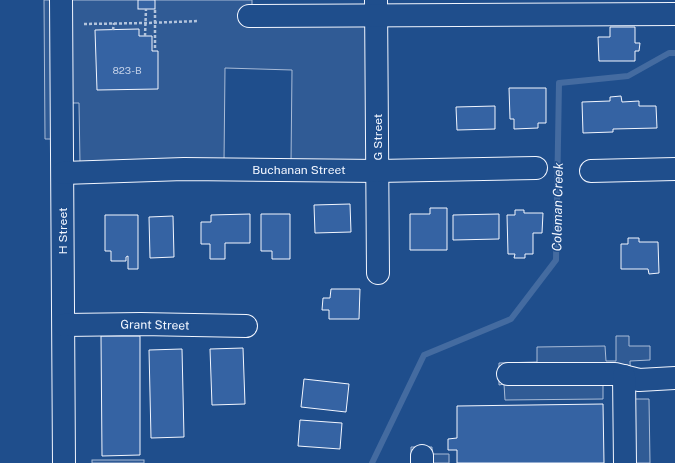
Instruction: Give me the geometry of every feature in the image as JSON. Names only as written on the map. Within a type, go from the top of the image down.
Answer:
[{"type":"street","name":"H Street","points":[[62,0],[64,463]]},
{"type":"street","points":[[249,16],[376,8],[675,14]]},
{"type":"street","name":"G Street","points":[[376,8],[378,273]]},
{"type":"street","name":"Buchanan Street","points":[[63,173],[184,169],[378,171],[536,168]]},
{"type":"street","points":[[591,171],[675,169]]},
{"type":"street","name":"Grant Street","points":[[64,325],[141,324],[246,326]]},
{"type":"street","points":[[508,374],[615,374],[639,380],[675,378]]},
{"type":"street","points":[[624,376],[625,463]]},
{"type":"path","points":[[145,36],[146,9]]},
{"type":"path","points":[[155,10],[155,49]]},
{"type":"path","points":[[84,24],[200,21]]},
{"type":"path","points":[[113,30],[114,23]]},
{"type":"shaded area","points":[[44,0],[52,0],[54,139],[45,139]]},
{"type":"shaded area","points":[[70,0],[252,0],[252,9],[368,10],[370,163],[291,162],[292,70],[225,68],[224,162],[80,164],[79,103],[71,103]]},
{"type":"shaded area","points":[[616,336],[629,336],[629,346],[650,346],[650,360],[630,361],[631,399],[649,399],[650,463],[619,463],[618,381],[603,381],[603,399],[505,400],[504,384],[499,385],[499,363],[537,362],[537,347],[605,346],[606,361],[616,361]]},
{"type":"shaded area","points":[[411,447],[432,447],[432,454],[449,454],[449,463],[411,463]]},
{"type":"shaded area","points":[[92,460],[144,460],[144,463],[92,463]]},
{"type":"building","points":[[138,0],[155,0],[155,9],[138,9]]},
{"type":"building","points":[[610,27],[635,27],[635,43],[640,43],[639,51],[635,51],[635,61],[599,61],[598,37],[610,37]]},
{"type":"building","points":[[139,29],[139,36],[152,36],[152,51],[158,51],[158,89],[97,90],[95,30]]},
{"type":"building","points":[[509,88],[546,88],[546,123],[538,123],[538,128],[514,129],[514,119],[510,119]]},
{"type":"building","points":[[621,96],[622,102],[639,101],[639,106],[656,106],[657,128],[613,129],[613,132],[583,133],[582,102],[610,101],[610,97]]},
{"type":"building","points":[[495,106],[495,129],[457,130],[456,107]]},
{"type":"building","points":[[350,204],[351,232],[315,233],[314,205]]},
{"type":"building","points":[[430,208],[447,208],[447,250],[410,250],[410,214],[430,214]]},
{"type":"building","points":[[515,210],[524,210],[524,213],[543,213],[542,233],[533,233],[533,254],[525,254],[525,258],[514,258],[515,254],[508,254],[507,215],[515,215]]},
{"type":"building","points":[[250,214],[250,243],[225,243],[225,259],[210,259],[210,244],[201,244],[201,222],[211,222],[211,215]]},
{"type":"building","points":[[261,214],[290,214],[290,259],[272,259],[272,251],[261,251]]},
{"type":"building","points":[[499,214],[499,239],[453,240],[453,215]]},
{"type":"building","points":[[105,215],[138,215],[138,269],[128,269],[128,256],[126,257],[126,261],[111,261],[111,251],[105,251]]},
{"type":"building","points":[[173,216],[174,257],[150,258],[149,217]]},
{"type":"building","points":[[628,238],[639,238],[639,242],[658,242],[659,273],[649,274],[648,269],[621,269],[621,244],[628,244]]},
{"type":"building","points":[[331,289],[360,289],[359,319],[329,319],[329,310],[322,310],[323,298],[330,298]]},
{"type":"building","points":[[101,336],[140,336],[140,455],[102,456]]},
{"type":"building","points":[[243,348],[245,404],[212,405],[210,349]]},
{"type":"building","points":[[182,349],[184,437],[151,438],[149,350]]},
{"type":"building","points":[[304,379],[349,384],[346,412],[301,407]]},
{"type":"building","points":[[603,404],[604,463],[457,463],[457,450],[448,450],[448,439],[457,438],[457,406]]},
{"type":"building","points":[[300,420],[342,423],[340,449],[298,446]]},
{"type":"waterway","name":"Coleman Creek","points":[[372,463],[424,355],[511,319],[556,260],[559,83],[628,76],[669,53],[675,53]]}]
